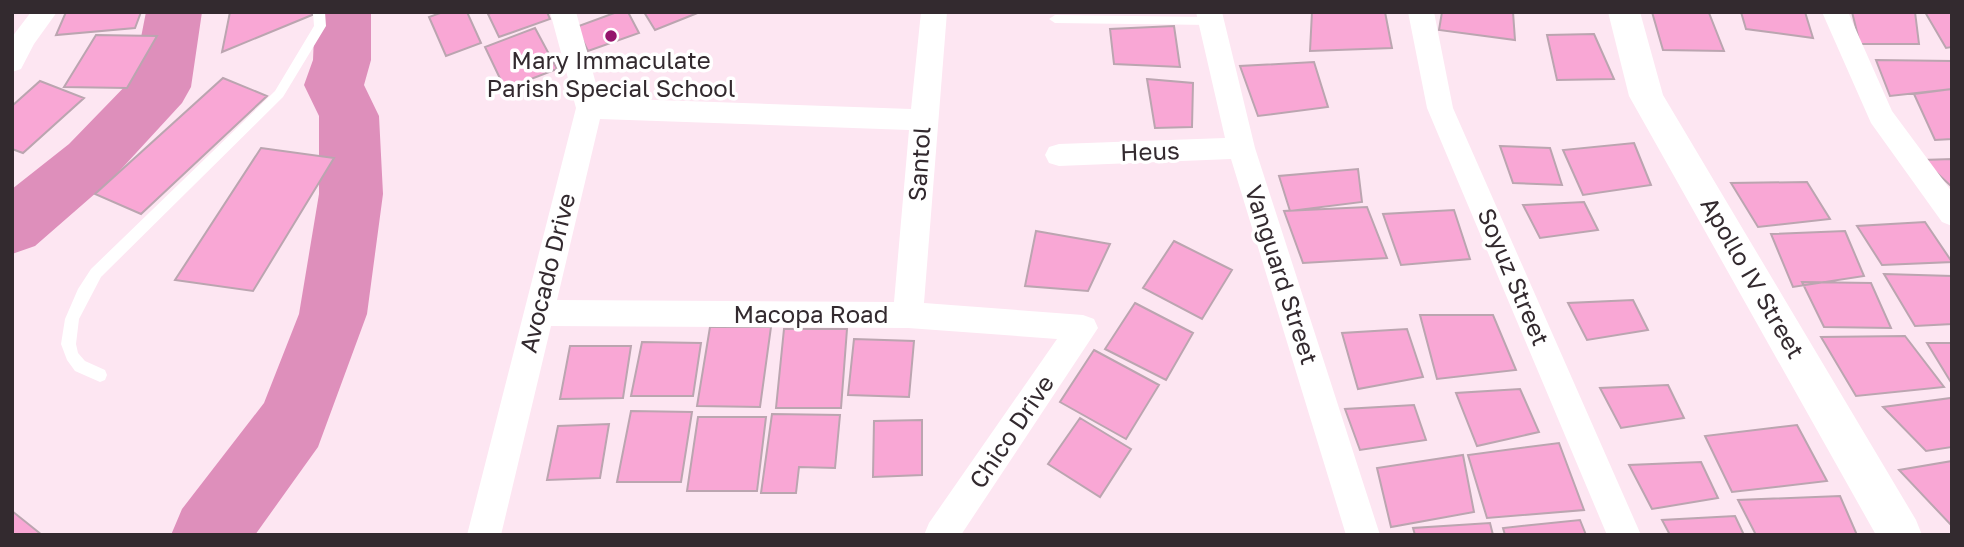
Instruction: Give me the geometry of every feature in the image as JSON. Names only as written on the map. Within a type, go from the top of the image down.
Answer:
[{"type":"street","points":[[12,62],[18,41],[45,12]]},
{"type":"street","name":"Avocado Drive","points":[[484,535],[589,108],[562,12]]},
{"type":"street","name":"Santol","points":[[908,315],[934,12]]},
{"type":"street","name":"Soyuz Street","points":[[1421,12],[1440,108],[1624,535]]},
{"type":"street","name":"Apollo IV Street","points":[[1624,12],[1646,96],[1900,535]]},
{"type":"street","points":[[1835,12],[1881,116],[1952,214]]},
{"type":"street","name":"Vanguard Street","points":[[1210,17],[1241,148],[1363,535]]},
{"type":"street","points":[[589,108],[923,120]]},
{"type":"street","name":"Heus","points":[[1059,155],[1241,148]]},
{"type":"street","name":"Macopa Road","points":[[538,313],[908,315],[1083,328]]},
{"type":"street","name":"Chico Drive","points":[[941,535],[1083,328]]},
{"type":"lane","points":[[100,375],[80,366],[72,352],[69,339],[75,306],[96,273],[279,94],[320,26],[319,12]]},
{"type":"lane","points":[[1055,19],[1210,17]]},
{"type":"building","points":[[66,12],[141,12],[135,28],[56,35]]},
{"type":"building","points":[[230,12],[312,12],[312,15],[222,52]]},
{"type":"building","points":[[443,12],[467,12],[481,43],[446,56],[429,17]]},
{"type":"building","points":[[547,12],[550,19],[499,37],[488,14]]},
{"type":"building","points":[[617,12],[628,12],[639,33],[588,51],[576,27]]},
{"type":"building","points":[[644,12],[700,12],[655,30]]},
{"type":"building","points":[[1312,12],[1385,12],[1392,48],[1310,51]]},
{"type":"building","points":[[1442,12],[1513,12],[1515,40],[1439,30]]},
{"type":"building","points":[[1652,12],[1709,13],[1724,51],[1663,50]]},
{"type":"building","points":[[1741,12],[1805,12],[1813,38],[1746,29]]},
{"type":"building","points":[[1852,12],[1915,12],[1919,44],[1860,44]]},
{"type":"building","points":[[1925,12],[1952,12],[1952,47],[1946,48]]},
{"type":"building","points":[[1174,26],[1180,67],[1114,64],[1110,29]]},
{"type":"building","points":[[535,28],[557,69],[505,89],[485,47]]},
{"type":"building","points":[[1594,34],[1614,79],[1557,80],[1547,35]]},
{"type":"building","points":[[96,35],[157,36],[127,88],[64,87]]},
{"type":"building","points":[[1876,60],[1952,61],[1952,89],[1890,96]]},
{"type":"building","points":[[1314,62],[1328,107],[1258,116],[1240,66]]},
{"type":"building","points":[[223,78],[267,96],[141,214],[95,194]]},
{"type":"building","points":[[1147,79],[1193,83],[1192,127],[1155,128]]},
{"type":"building","points":[[40,81],[84,98],[23,153],[12,149],[12,106]]},
{"type":"building","points":[[1952,89],[1952,139],[1935,140],[1914,94]]},
{"type":"building","points":[[1634,143],[1651,185],[1583,195],[1563,150]]},
{"type":"building","points":[[1500,146],[1550,148],[1562,185],[1513,183]]},
{"type":"building","points":[[261,148],[334,158],[253,291],[175,280]]},
{"type":"building","points":[[1952,159],[1952,187],[1923,160]]},
{"type":"building","points":[[1358,169],[1362,202],[1290,211],[1279,176]]},
{"type":"building","points":[[1807,182],[1830,219],[1758,227],[1731,183]]},
{"type":"building","points":[[1584,202],[1598,230],[1540,238],[1523,205]]},
{"type":"building","points":[[1367,207],[1387,258],[1303,263],[1284,211]]},
{"type":"building","points":[[1454,210],[1470,259],[1401,265],[1383,214]]},
{"type":"building","points":[[1925,222],[1952,262],[1882,265],[1857,226]]},
{"type":"building","points":[[1036,231],[1110,244],[1088,291],[1025,286]]},
{"type":"building","points":[[1845,231],[1864,276],[1793,287],[1771,234]]},
{"type":"building","points":[[1174,241],[1232,270],[1202,319],[1143,288]]},
{"type":"building","points":[[1884,274],[1952,276],[1952,324],[1915,326]]},
{"type":"building","points":[[1802,282],[1871,283],[1891,328],[1824,327]]},
{"type":"building","points":[[1633,300],[1648,330],[1587,340],[1568,303]]},
{"type":"building","points":[[1135,303],[1193,333],[1166,380],[1105,349]]},
{"type":"building","points":[[1420,315],[1493,315],[1516,370],[1437,379]]},
{"type":"building","points":[[710,327],[771,327],[760,407],[697,406]]},
{"type":"building","points":[[784,329],[847,329],[841,408],[776,408]]},
{"type":"building","points":[[1407,329],[1423,377],[1358,389],[1342,333]]},
{"type":"building","points":[[1905,336],[1944,387],[1856,396],[1821,337]]},
{"type":"building","points":[[854,339],[914,341],[909,397],[848,395]]},
{"type":"building","points":[[642,342],[701,343],[693,396],[631,396]]},
{"type":"building","points":[[1927,343],[1952,343],[1952,384]]},
{"type":"building","points":[[570,346],[631,346],[623,398],[560,399]]},
{"type":"building","points":[[1094,350],[1159,385],[1126,439],[1060,402]]},
{"type":"building","points":[[1668,385],[1684,418],[1621,428],[1600,388]]},
{"type":"building","points":[[1520,389],[1539,432],[1477,446],[1456,393]]},
{"type":"building","points":[[1951,398],[1952,447],[1926,451],[1883,407]]},
{"type":"building","points":[[1414,405],[1426,440],[1360,450],[1345,409]]},
{"type":"building","points":[[631,411],[692,412],[681,482],[617,482]]},
{"type":"building","points":[[772,414],[840,415],[835,468],[799,467],[796,493],[761,493]]},
{"type":"building","points":[[698,417],[766,417],[757,491],[687,491]]},
{"type":"building","points":[[1080,418],[1131,449],[1100,497],[1048,464]]},
{"type":"building","points":[[922,420],[922,475],[873,477],[874,421]]},
{"type":"building","points":[[609,424],[600,478],[547,480],[558,426]]},
{"type":"building","points":[[1797,425],[1827,481],[1732,492],[1705,436]]},
{"type":"building","points":[[1559,443],[1584,510],[1487,518],[1468,455]]},
{"type":"building","points":[[1463,455],[1474,512],[1391,527],[1377,468]]},
{"type":"building","points":[[1952,461],[1952,526],[1899,470]]},
{"type":"building","points":[[1701,462],[1718,498],[1652,509],[1629,465]]},
{"type":"building","points":[[1840,496],[1857,535],[1756,535],[1738,500]]},
{"type":"building","points":[[12,511],[42,535],[12,535]]},
{"type":"building","points":[[1735,516],[1744,535],[1670,535],[1662,520]]},
{"type":"building","points":[[1580,520],[1586,535],[1505,535],[1503,528]]},
{"type":"building","points":[[1490,523],[1493,535],[1415,535],[1413,528]]},
{"type":"waterway","points":[[12,227],[91,161],[161,87],[174,12]]},
{"type":"waterway","points":[[209,535],[292,423],[333,314],[351,194],[349,116],[334,85],[342,60],[343,12]]},
{"type":"place","name":"Mary Immaculate Parish Special School","points":[[611,36]]}]
